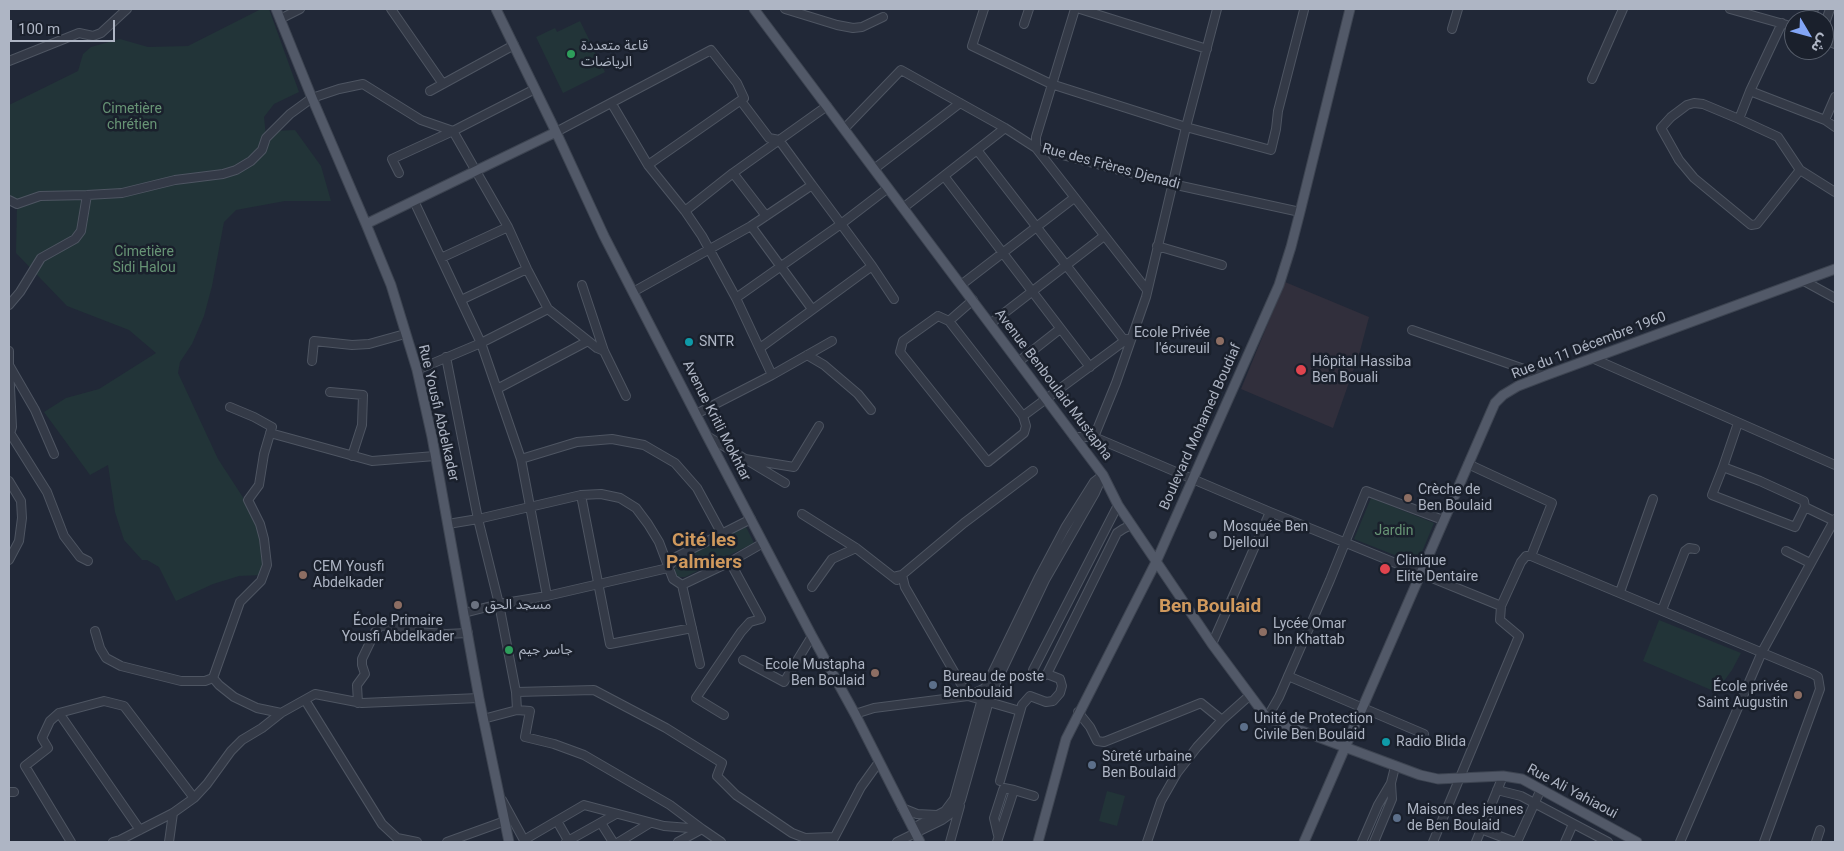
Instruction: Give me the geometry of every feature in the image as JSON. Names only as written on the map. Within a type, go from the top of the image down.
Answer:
[{"type":"main road","name":"Rue Yousfi Abdelkader","points":[[276,9],[391,285],[417,370],[448,524],[479,698],[509,842]]},
{"type":"main road","name":"Avenue Kritli Mokhtar","points":[[496,9],[604,236],[763,543],[855,714],[920,842]]},
{"type":"main road","name":"Avenue Benboulaid Mustapha","points":[[754,9],[1103,476],[1118,505],[1249,696],[1267,718],[1346,749]]},
{"type":"main road","name":"Boulevard Mohamed Boudiaf","points":[[1038,842],[1066,739],[1078,712],[1156,562],[1279,285],[1291,247],[1350,9]]},
{"type":"main road","points":[[366,224],[556,132]]},
{"type":"main road","name":"Rue du 11 Décembre 1960","points":[[1304,842],[1346,749],[1443,520],[1495,403],[1502,395],[1518,386],[1544,376],[1835,269]]},
{"type":"main road","name":"Rue Ali Yahiaoui","points":[[1346,749],[1395,767],[1438,779],[1503,776],[1522,779],[1637,842]]},
{"type":"street","points":[[9,61],[79,33],[93,36],[101,33],[127,9]]},
{"type":"street","points":[[280,19],[300,9]]},
{"type":"street","points":[[391,9],[443,84]]},
{"type":"street","points":[[761,18],[764,9]]},
{"type":"street","points":[[785,9],[853,28],[862,28],[883,17]]},
{"type":"street","points":[[984,9],[972,46],[1051,84],[1186,127],[1271,150],[1278,111],[1304,10]]},
{"type":"street","points":[[1024,24],[1030,9]]},
{"type":"street","points":[[1075,9],[1036,137],[1036,148],[1147,290]]},
{"type":"street","points":[[1080,9],[1207,49]]},
{"type":"street","points":[[1094,437],[1116,383],[1127,338],[1147,290],[1186,127],[1218,9]]},
{"type":"street","points":[[1452,28],[1458,9]]},
{"type":"street","points":[[1592,79],[1623,9]]},
{"type":"street","points":[[1730,9],[1782,23],[1739,119]]},
{"type":"street","points":[[430,92],[514,45]]},
{"type":"street","points":[[556,132],[711,50],[737,83],[744,98],[648,165]]},
{"type":"street","name":"Rue des Frères Djenadi","points":[[844,129],[900,70],[1005,128],[1036,148],[1172,184],[1300,212]]},
{"type":"street","points":[[9,200],[17,204],[40,196],[122,192],[175,180],[223,174],[236,170],[252,161],[262,150],[266,138],[290,114],[312,98],[339,89],[363,84],[421,120],[453,131],[508,227],[548,309],[596,348],[604,351]]},
{"type":"street","points":[[398,173],[392,159],[453,131],[535,89]]},
{"type":"street","points":[[1750,91],[1824,120],[1835,128]]},
{"type":"street","points":[[1824,120],[1835,97]]},
{"type":"street","points":[[741,101],[770,138],[779,140],[872,266],[894,299]]},
{"type":"street","points":[[874,169],[960,103]]},
{"type":"street","points":[[1800,170],[1754,226],[1694,178],[1679,160],[1661,128],[1687,105],[1694,103],[1704,104],[1778,137],[1800,170],[1835,192]]},
{"type":"street","points":[[612,104],[648,165],[685,211],[710,250],[736,298],[772,375]]},
{"type":"street","points":[[685,211],[733,173],[827,106]]},
{"type":"street","points":[[903,208],[1005,128]]},
{"type":"street","points":[[977,150],[1066,266],[1127,338]]},
{"type":"street","points":[[733,173],[766,216]]},
{"type":"street","points":[[944,176],[1090,367]]},
{"type":"street","points":[[633,292],[751,226],[812,185]]},
{"type":"street","points":[[736,298],[841,224],[888,188]]},
{"type":"street","points":[[9,305],[20,292],[40,258],[75,239],[81,231],[87,195]]},
{"type":"street","points":[[961,285],[1074,198]]},
{"type":"street","points":[[414,201],[481,343],[521,459],[547,596]]},
{"type":"street","points":[[751,226],[812,309]]},
{"type":"street","points":[[441,258],[508,227]]},
{"type":"street","points":[[990,324],[1104,236]]},
{"type":"street","points":[[1157,246],[1222,265]]},
{"type":"street","points":[[760,348],[872,266]]},
{"type":"street","points":[[461,300],[527,269]]},
{"type":"street","points":[[1804,281],[1835,298]]},
{"type":"street","points":[[582,285],[604,351],[626,396]]},
{"type":"street","points":[[949,321],[973,300]]},
{"type":"street","points":[[417,370],[481,343],[548,309]]},
{"type":"street","points":[[938,316],[949,321],[1024,416],[1026,426],[1024,433],[991,461],[986,461],[900,352],[903,341],[938,316]]},
{"type":"street","points":[[1018,362],[1060,329]]},
{"type":"street","points":[[1412,330],[1544,376]]},
{"type":"street","points":[[312,360],[314,341],[352,345],[370,344],[405,334]]},
{"type":"street","points":[[1024,416],[1127,338]]},
{"type":"street","points":[[497,389],[588,341]]},
{"type":"street","points":[[696,414],[832,342]]},
{"type":"street","points":[[9,351],[12,428],[10,435],[47,492],[68,541],[80,556],[88,561]]},
{"type":"street","points":[[806,355],[824,365],[858,394],[871,410]]},
{"type":"street","points":[[446,357],[478,519],[499,604],[516,692],[517,710]]},
{"type":"street","points":[[1592,358],[1835,465]]},
{"type":"street","points":[[9,365],[35,410],[54,454]]},
{"type":"street","points":[[330,392],[363,395],[362,425],[352,456]]},
{"type":"street","points":[[95,631],[100,648],[106,658],[121,666],[181,681],[205,681],[213,678],[240,602],[258,584],[264,575],[267,565],[260,524],[248,500],[259,485],[264,454],[272,427],[230,407]]},
{"type":"street","points":[[1723,466],[1804,501],[1805,507],[1795,527],[1712,495],[1738,423]]},
{"type":"street","points":[[744,459],[794,467],[819,426]]},
{"type":"street","points":[[270,433],[372,461],[435,456]]},
{"type":"street","points":[[707,436],[785,483]]},
{"type":"street","points":[[1074,437],[1094,437],[1270,512],[1501,606]]},
{"type":"street","points":[[521,459],[576,442],[612,439],[644,445],[675,463],[697,488],[722,534]]},
{"type":"street","points":[[1468,464],[1552,503],[1531,556]]},
{"type":"street","points":[[892,577],[902,575],[964,523],[1033,471]]},
{"type":"street","points":[[950,842],[986,700],[985,688],[1065,528],[1094,482],[1103,476]]},
{"type":"street","points":[[897,842],[945,811],[954,799],[986,700],[1045,580],[1103,476]]},
{"type":"street","points":[[9,481],[21,501],[22,518],[19,541],[9,560]]},
{"type":"street","points":[[1267,718],[1288,676],[1366,490],[1443,520]]},
{"type":"street","points":[[448,524],[530,508],[581,495],[601,494],[620,498],[636,508],[648,524],[659,542],[673,579],[682,585],[700,664]]},
{"type":"street","points":[[581,495],[610,644],[692,628]]},
{"type":"street","points":[[1620,592],[1653,499]]},
{"type":"street","points":[[1118,505],[1034,670],[1036,677],[1040,678],[1047,674],[1117,533],[1132,525]]},
{"type":"street","points":[[1680,842],[1762,652],[1835,520],[1805,507]]},
{"type":"street","points":[[1212,644],[1270,512]]},
{"type":"street","points":[[802,514],[856,548],[906,587]]},
{"type":"street","points":[[464,613],[668,568],[676,556],[751,519]]},
{"type":"street","points":[[682,585],[730,562],[763,543]]},
{"type":"street","points":[[812,587],[832,560],[856,548]]},
{"type":"street","points":[[1662,610],[1685,551],[1689,548],[1695,549]]},
{"type":"street","points":[[1786,551],[1810,563]]},
{"type":"street","points":[[1433,842],[1461,779],[1519,636],[1500,620],[1501,606],[1522,562],[1526,556],[1531,556],[1818,677],[1820,688],[1764,842]]},
{"type":"street","points":[[724,715],[696,698],[741,632],[750,622],[761,619],[730,562]]},
{"type":"street","points":[[902,575],[906,587],[968,696],[1020,711]]},
{"type":"street","points":[[358,703],[356,685],[365,674],[362,659],[375,632],[380,626],[392,625],[417,632],[468,634]]},
{"type":"street","points":[[742,660],[784,682],[812,636]]},
{"type":"street","points":[[1000,781],[1022,705],[1030,696],[1046,702],[1053,701],[1060,693],[1062,686],[1060,679],[1047,674]]},
{"type":"street","points":[[1288,676],[1424,734]]},
{"type":"street","points":[[213,678],[234,696],[257,708],[281,714]]},
{"type":"street","points":[[855,714],[874,708],[968,696],[985,688]]},
{"type":"street","points":[[516,692],[594,690],[666,728],[722,763],[717,776],[736,795],[792,833],[806,838],[833,840],[861,787],[879,762]]},
{"type":"street","points":[[118,842],[173,813],[194,798],[242,740],[315,694],[358,703],[479,698]]},
{"type":"street","points":[[1147,842],[1161,801],[1178,773],[1197,746],[1249,696]]},
{"type":"street","points":[[305,700],[382,824],[397,838],[417,842]]},
{"type":"street","points":[[71,842],[25,766],[48,748],[42,738],[50,721],[59,713],[104,701],[124,706],[194,798]]},
{"type":"street","points":[[1078,712],[1090,727],[1097,741],[1104,742],[1201,703],[1222,720]]},
{"type":"street","points":[[484,719],[517,710],[530,711],[525,737],[554,744],[584,755],[670,805],[721,842]]},
{"type":"street","points":[[59,713],[140,830]]},
{"type":"street","points":[[1362,842],[1378,805],[1391,783],[1395,767]]},
{"type":"street","points":[[1476,842],[1503,776]]},
{"type":"street","points":[[1374,842],[1392,799],[1391,783]]},
{"type":"street","points":[[998,839],[1014,790],[1034,796]]},
{"type":"street","points":[[1497,790],[1521,796],[1609,842],[1616,830]]},
{"type":"street","points":[[1482,829],[1516,842],[1541,790]]},
{"type":"street","points":[[500,796],[524,841],[584,805],[664,826],[702,829]]},
{"type":"street","points":[[914,831],[942,820],[953,812],[961,800]]},
{"type":"street","points":[[902,808],[917,814],[938,816]]},
{"type":"street","points":[[169,842],[173,813]]},
{"type":"street","points":[[558,821],[568,842],[616,814]]},
{"type":"street","points":[[447,842],[505,821]]},
{"type":"street","points":[[601,823],[613,842]]},
{"type":"street","points":[[619,842],[650,823]]},
{"type":"street","points":[[1564,842],[1573,824]]},
{"type":"street","points":[[678,842],[702,829]]},
{"type":"street","points":[[1816,842],[1820,830]]},
{"type":"shaded area","name":"Hôpital Hassiba Ben Bouali","points":[[1285,282],[1369,317],[1360,351],[1333,428],[1241,389]]},
{"type":"green space","name":"Cimetière Sidi Halou","points":[[261,9],[269,9],[299,92],[274,104],[264,117],[266,137],[273,131],[295,130],[321,166],[331,201],[285,201],[236,210],[224,222],[212,286],[204,316],[192,344],[180,362],[178,373],[218,459],[246,502],[256,522],[264,558],[262,575],[239,576],[213,584],[176,601],[159,567],[147,560],[142,560],[124,540],[115,512],[108,465],[90,475],[44,412],[66,398],[99,389],[156,353],[129,330],[67,306],[16,253],[17,204],[9,200],[9,105],[78,71],[83,54],[91,47],[120,39],[148,47],[188,46]]},
{"type":"green space","name":"قاعة متعددة الرياضات","points":[[580,21],[605,72],[563,93],[536,37],[555,28],[557,32]]},
{"type":"green space","name":"Jardin","points":[[1371,498],[1434,523],[1417,564],[1354,539]]},
{"type":"green space","points":[[746,527],[754,543],[685,577],[678,577],[675,572],[675,566],[680,560]]},
{"type":"green space","points":[[1659,620],[1741,653],[1732,670],[1716,692],[1643,661]]},
{"type":"green space","points":[[1107,791],[1125,796],[1117,826],[1099,821]]},
{"type":"place","name":"قاعة متعددة الرياضات","points":[[571,54]]},
{"type":"place","name":"Ecole Privée l'écureuil","points":[[1220,341]]},
{"type":"place","name":"SNTR","points":[[689,342]]},
{"type":"place","name":"Hôpital Hassiba Ben Bouali","points":[[1301,370]]},
{"type":"place","name":"Crèche de Ben Boulaid","points":[[1408,498]]},
{"type":"place","name":"Mosquée Ben Djelloul","points":[[1213,535]]},
{"type":"place","name":"Clinique Elite Dentaire","points":[[1385,569]]},
{"type":"place","name":"CEM Yousfi Abdelkader","points":[[303,575]]},
{"type":"place","name":"École Primaire Yousfi Abdelkader","points":[[398,605]]},
{"type":"place","name":"مسجد الحق","points":[[475,605]]},
{"type":"place","name":"Lycée Omar Ibn Khattab","points":[[1263,632]]},
{"type":"place","name":"جاسر جيم","points":[[509,650]]},
{"type":"place","name":"Ecole Mustapha Ben Boulaid","points":[[875,673]]},
{"type":"place","name":"Bureau de poste Benboulaid","points":[[933,685]]},
{"type":"place","name":"École privée Saint Augustin","points":[[1798,695]]},
{"type":"place","name":"Unité de Protection Civile Ben Boulaid","points":[[1244,727]]},
{"type":"place","name":"Radio Blida","points":[[1386,742]]},
{"type":"place","name":"Sûreté urbaine Ben Boulaid","points":[[1092,765]]},
{"type":"place","name":"Maison des jeunes de Ben Boulaid","points":[[1397,818]]},
{"type":"district","name":"Cité les Palmiers","points":[[704,552]]},
{"type":"district","name":"Ben Boulaid","points":[[1210,607]]},
{"type":"park label","name":"Cimetière chrétien","points":[[132,118]]}]
